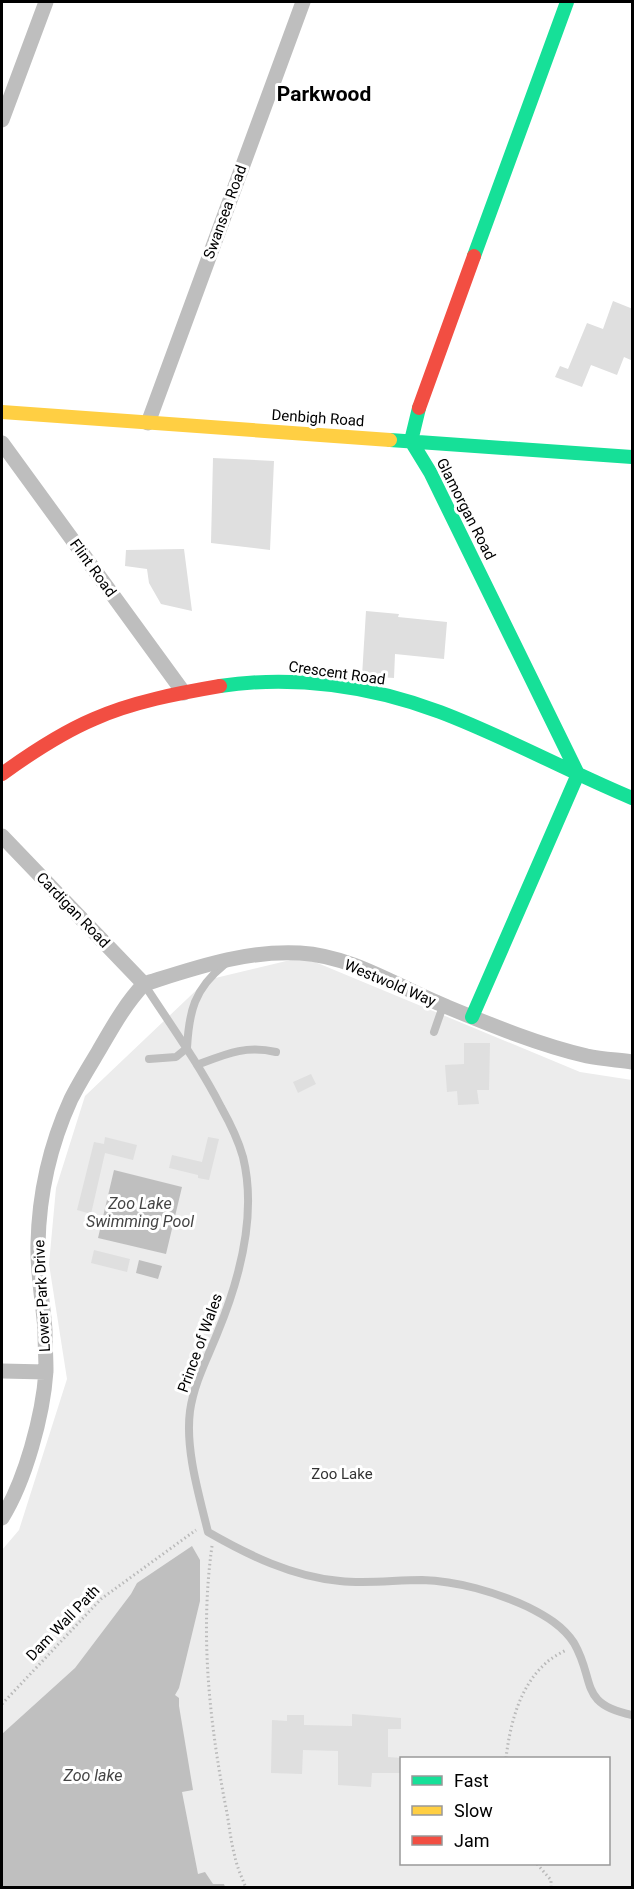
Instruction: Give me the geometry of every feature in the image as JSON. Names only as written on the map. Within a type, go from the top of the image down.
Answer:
[{"type":"street","points":[[2,120],[46,2]]},
{"type":"street","name":"Swansea Road","points":[[148,423],[303,2]]},
{"type":"street","points":[[411,441],[420,402],[567,2]]},
{"type":"street","name":"Denbigh Road","points":[[2,412],[633,458]]},
{"type":"street","name":"Glamorgan Road","points":[[411,441],[430,472],[578,774]]},
{"type":"street","name":"Flint Road","points":[[2,443],[184,693]]},
{"type":"street","name":"Crescent Road","points":[[2,774],[63,734],[122,708],[184,693],[242,683],[297,682],[354,689],[411,702],[470,724],[633,798]]},
{"type":"street","points":[[472,1017],[578,774]]},
{"type":"street","name":"Cardigan Road","points":[[2,836],[144,984]]},
{"type":"street","name":"Westwold Way","points":[[144,984],[232,958],[280,952],[311,954],[378,975],[443,1006],[567,1050],[588,1056],[633,1062]]},
{"type":"street","name":"Lower Park Drive","points":[[2,1518],[22,1477],[40,1412],[46,1372],[38,1244],[46,1171],[55,1138],[72,1098],[127,1003],[144,984]]},
{"type":"street","points":[[2,1371],[46,1372]]},
{"type":"lane","points":[[149,1059],[176,1057],[187,1048],[192,1005],[212,975],[232,958]]},
{"type":"lane","name":"Prince of Wales","points":[[144,984],[187,1048],[234,1131],[242,1155],[249,1193],[236,1285],[193,1394],[190,1410],[191,1450],[206,1522]]},
{"type":"lane","points":[[434,1032],[443,1006]]},
{"type":"lane","points":[[197,1065],[232,1051],[259,1049],[276,1052]]},
{"type":"lane","points":[[206,1522],[208,1532],[295,1573],[339,1581],[424,1580],[442,1582],[490,1593],[527,1607],[557,1624],[574,1644],[590,1688],[599,1702],[617,1712],[633,1715]]},
{"type":"path","name":"Dam Wall Path","points":[[2,1704],[101,1599],[206,1522]]},
{"type":"path","points":[[212,1546],[209,1566],[206,1662],[209,1696],[235,1858],[246,1887]]},
{"type":"path","points":[[506,1757],[510,1730],[526,1686],[546,1663],[574,1644]]},
{"type":"path","points":[[539,1865],[551,1880],[551,1887]]},
{"type":"green space","name":"Zoo Lake","points":[[303,957],[580,1072],[632,1080],[632,1887],[2,1888],[2,1550],[19,1530],[67,1379],[49,1264],[56,1188],[85,1096],[207,980]]},
{"type":"water","name":"Zoo Lake Swimming Pool","points":[[114,1170],[182,1187],[166,1254],[98,1238]]},
{"type":"water","points":[[139,1260],[162,1266],[158,1279],[136,1273]]},
{"type":"water","name":"Zoo lake","points":[[192,1546],[200,1560],[200,1601],[179,1688],[175,1695],[179,1698],[193,1790],[182,1792],[198,1874],[205,1872],[213,1884],[224,1884],[225,1887],[2,1887],[2,1734],[75,1668],[137,1583]]},
{"type":"building","points":[[613,301],[633,309],[633,361],[624,357],[617,375],[591,365],[582,387],[555,377],[560,366],[568,369],[587,323],[603,329]]},
{"type":"building","points":[[213,458],[274,461],[270,550],[211,543]]},
{"type":"building","points":[[184,549],[192,611],[161,604],[149,583],[147,569],[125,566],[126,550]]},
{"type":"building","points":[[366,611],[447,622],[444,659],[395,654],[394,678],[362,676]]},
{"type":"building","points":[[464,1043],[490,1043],[489,1090],[477,1090],[479,1104],[458,1105],[457,1091],[447,1092],[445,1065],[464,1064]]},
{"type":"building","points":[[311,1074],[316,1084],[298,1093],[293,1082]]},
{"type":"building","points":[[105,1137],[137,1145],[133,1160],[105,1153],[91,1214],[77,1210],[94,1142],[104,1144]]},
{"type":"building","points":[[208,1137],[219,1139],[209,1180],[169,1168],[172,1155],[202,1162]]},
{"type":"building","points":[[94,1250],[130,1259],[127,1272],[91,1263]]},
{"type":"building","points":[[352,1714],[401,1718],[401,1729],[388,1729],[388,1757],[400,1758],[400,1773],[372,1773],[371,1787],[338,1785],[338,1751],[303,1750],[302,1774],[271,1773],[272,1720],[287,1721],[287,1715],[304,1715],[304,1725],[352,1726]]},
{"type":"traffic: fast","points":[[474,256],[567,2]]},
{"type":"traffic: fast","points":[[419,408],[411,441],[430,472],[578,774],[472,1017]]},
{"type":"traffic: fast","points":[[390,440],[632,457]]},
{"type":"traffic: fast","points":[[220,686],[248,683],[304,683],[360,689],[387,695],[465,722],[632,798]]},
{"type":"traffic: slow","points":[[2,412],[390,440]]},
{"type":"traffic: jam","points":[[419,408],[474,256]]},
{"type":"traffic: jam","points":[[2,774],[58,737],[109,713],[156,699],[220,686]]},
{"type":"district","name":"Parkwood","points":[[324,94]]}]
